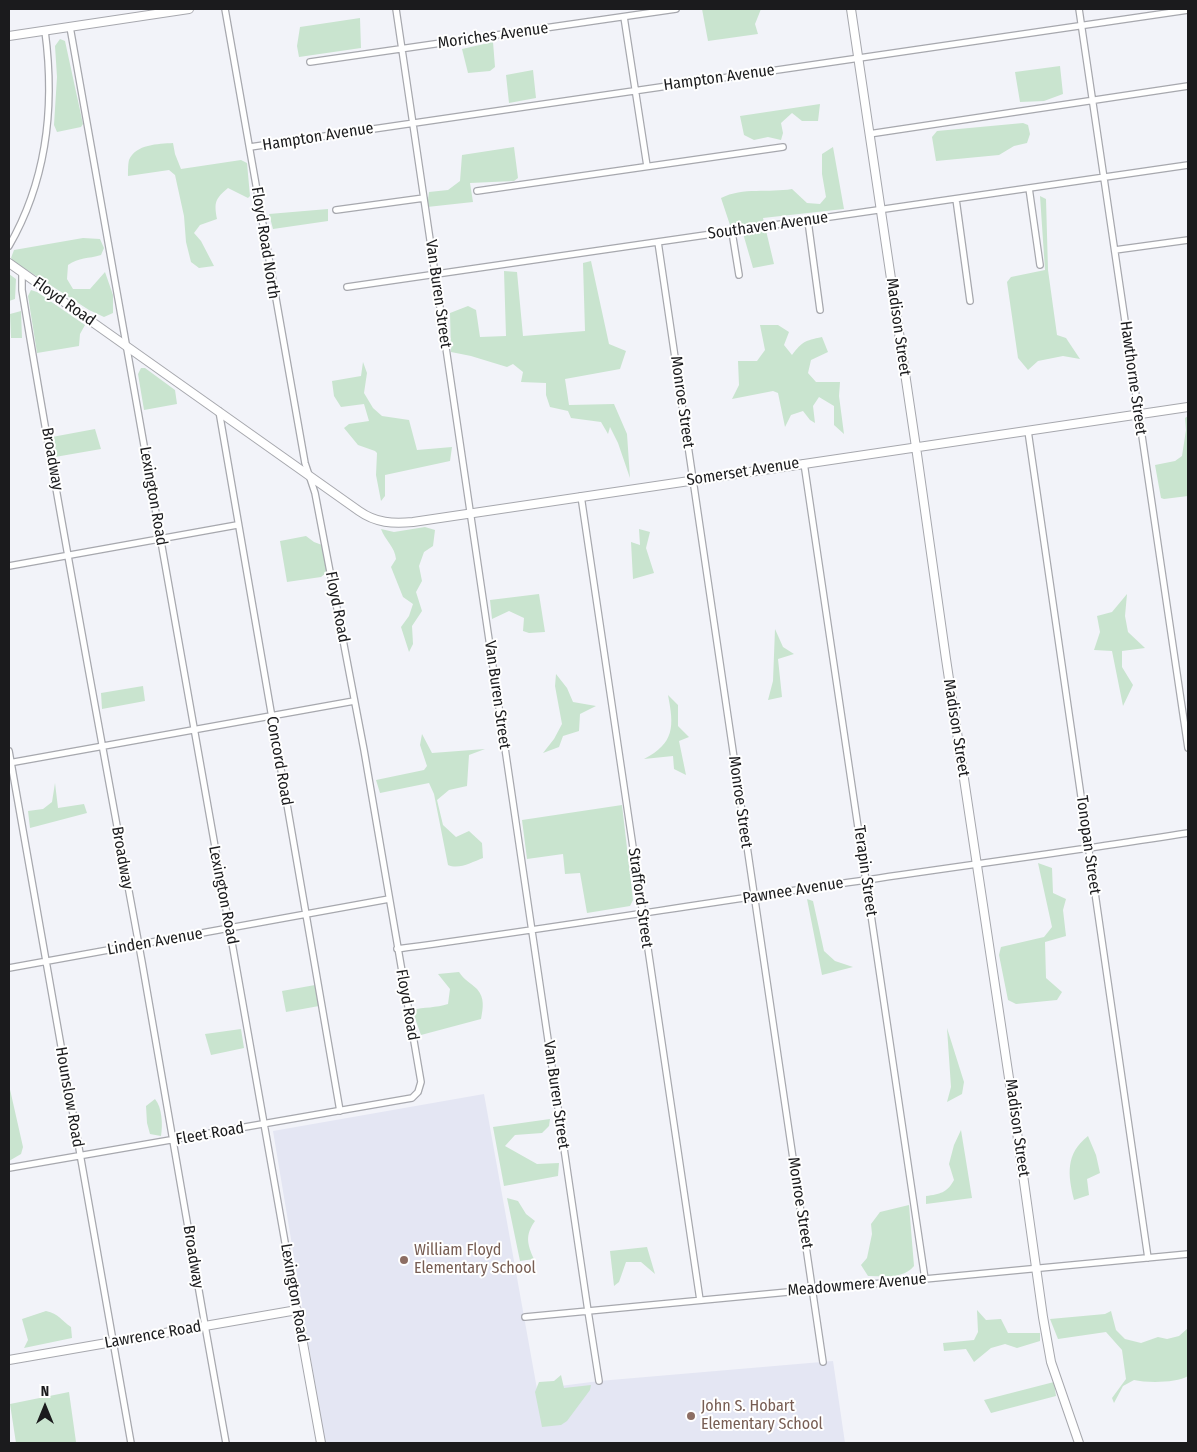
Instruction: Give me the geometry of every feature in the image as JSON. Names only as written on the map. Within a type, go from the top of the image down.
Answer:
[{"type":"street","points":[[9,36],[189,9]]},
{"type":"street","name":"Floyd Road North","points":[[225,9],[278,317],[305,463],[310,476]]},
{"type":"street","name":"Van Buren Street","points":[[396,9],[599,1381]]},
{"type":"street","name":"Moriches Avenue","points":[[310,62],[676,9]]},
{"type":"street","name":"Madison Street","points":[[851,9],[1043,1317],[1051,1362],[1079,1443]]},
{"type":"street","name":"Hawthorne Street","points":[[1079,9],[1188,748]]},
{"type":"street","name":"Hampton Avenue","points":[[250,147],[1188,10]]},
{"type":"street","points":[[624,17],[647,166]]},
{"type":"street","name":"Lexington Road","points":[[70,27],[193,730],[321,1443]]},
{"type":"street","points":[[9,246],[30,202],[41,166],[46,140],[50,80],[45,31]]},
{"type":"street","points":[[869,134],[1188,86]]},
{"type":"street","points":[[477,191],[783,146]]},
{"type":"street","name":"Southaven Avenue","points":[[347,287],[1188,165]]},
{"type":"street","points":[[1029,188],[1040,264]]},
{"type":"street","points":[[336,210],[424,198]]},
{"type":"street","points":[[956,199],[970,301]]},
{"type":"street","points":[[808,221],[820,310]]},
{"type":"street","points":[[732,232],[739,275]]},
{"type":"street","points":[[1115,250],[1188,240]]},
{"type":"street","name":"Monroe Street","points":[[658,242],[823,1362]]},
{"type":"street","name":"Floyd Road","points":[[9,263],[310,476],[315,493],[354,702],[421,1082],[418,1092],[412,1098]]},
{"type":"street","name":"Broadway","points":[[22,272],[22,290],[68,555],[174,1140],[204,1326],[226,1443]]},
{"type":"street","name":"Somerset Avenue","points":[[310,476],[364,514],[384,522],[400,523],[916,446],[1188,408]]},
{"type":"street","name":"Concord Road","points":[[218,411],[340,1111]]},
{"type":"street","name":"Tonopan Street","points":[[1028,431],[1148,1258]]},
{"type":"street","name":"Terapin Street","points":[[804,463],[925,1279]]},
{"type":"street","name":"Strafford Street","points":[[581,496],[700,1300]]},
{"type":"street","points":[[9,566],[237,525]]},
{"type":"street","points":[[10,763],[354,702]]},
{"type":"street","name":"Hounslow Road","points":[[9,751],[131,1443]]},
{"type":"street","name":"Pawnee Avenue","points":[[398,949],[1088,849],[1188,832]]},
{"type":"street","name":"Linden Avenue","points":[[9,968],[389,899]]},
{"type":"street","name":"Fleet Road","points":[[9,1168],[412,1098]]},
{"type":"street","name":"Meadowmere Avenue","points":[[525,1316],[1188,1254]]},
{"type":"street","name":"Lawrence Road","points":[[9,1360],[297,1310]]},
{"type":"shaded area","name":"William Floyd Elementary School","points":[[484,1094],[537,1389],[599,1381],[833,1361],[845,1443],[325,1443],[273,1131]]},
{"type":"green space","points":[[702,9],[761,9],[755,24],[758,34],[708,41]]},
{"type":"green space","points":[[360,18],[361,48],[299,57],[297,46],[300,27]]},
{"type":"green space","points":[[60,39],[65,41],[83,124],[81,127],[57,132],[54,125],[57,77],[55,46]]},
{"type":"green space","points":[[493,42],[495,67],[490,71],[468,73],[462,49]]},
{"type":"green space","points":[[1060,66],[1063,94],[1044,101],[1020,102],[1015,72]]},
{"type":"green space","points":[[533,70],[536,98],[509,103],[506,75]]},
{"type":"green space","points":[[820,104],[818,121],[802,121],[792,113],[781,123],[783,133],[781,140],[768,137],[754,140],[744,135],[740,116]]},
{"type":"green space","points":[[1023,123],[1028,125],[1030,134],[1027,143],[1014,146],[999,155],[936,161],[932,137],[937,131]]},
{"type":"green space","points":[[173,143],[181,169],[241,160],[247,163],[250,196],[248,198],[228,188],[216,201],[217,219],[200,225],[194,233],[201,241],[214,266],[199,268],[191,262],[175,175],[169,170],[128,176],[129,160],[137,151],[148,146]]},
{"type":"green space","points":[[514,147],[518,178],[514,181],[470,183],[473,202],[427,207],[429,192],[448,190],[460,181],[462,155]]},
{"type":"green space","points":[[833,147],[844,209],[763,218],[774,264],[753,268],[740,223],[730,225],[721,198],[747,191],[792,189],[807,203],[820,204],[826,197],[822,174],[822,154]]},
{"type":"green space","points":[[1040,196],[1046,199],[1048,270],[1057,335],[1066,338],[1080,359],[1063,356],[1038,361],[1028,370],[1018,358],[1007,282],[1011,277],[1045,270]]},
{"type":"green space","points":[[328,209],[328,221],[273,229],[269,214]]},
{"type":"green space","points":[[83,238],[100,239],[104,248],[101,255],[80,259],[68,265],[67,279],[73,289],[90,289],[105,272],[113,295],[113,313],[104,317],[89,310],[11,258],[14,250]]},
{"type":"green space","points":[[591,261],[609,344],[626,351],[620,369],[565,379],[569,405],[614,404],[627,434],[630,478],[618,443],[610,427],[608,434],[601,422],[571,418],[568,411],[550,407],[546,395],[546,383],[521,382],[523,372],[513,364],[507,367],[451,352],[450,313],[468,306],[476,310],[480,337],[506,336],[504,271],[517,272],[523,336],[585,331],[583,263]]},
{"type":"green space","points":[[9,274],[16,279],[15,299],[9,301]]},
{"type":"green space","points":[[31,290],[37,292],[85,325],[80,334],[79,346],[37,353],[28,296]]},
{"type":"green space","points":[[21,311],[22,338],[11,338],[10,314]]},
{"type":"green space","points":[[760,325],[778,325],[789,332],[784,345],[792,355],[804,342],[822,337],[828,352],[811,360],[808,373],[816,382],[840,382],[839,396],[844,434],[834,425],[834,406],[819,397],[813,406],[815,423],[803,411],[791,415],[785,427],[778,393],[773,391],[732,399],[739,385],[738,361],[757,361],[765,350]]},
{"type":"green space","points":[[363,362],[367,373],[364,393],[373,408],[382,416],[409,420],[417,450],[452,447],[450,461],[385,475],[385,496],[381,501],[376,475],[377,453],[358,445],[344,428],[349,424],[369,421],[364,404],[341,407],[334,396],[332,381],[361,376]]},
{"type":"green space","points":[[141,368],[145,368],[175,390],[177,404],[144,410],[138,374]]},
{"type":"green space","points":[[1188,416],[1188,496],[1164,499],[1161,498],[1155,465],[1175,461],[1182,456],[1186,430],[1185,418]]},
{"type":"green space","points":[[95,429],[101,449],[55,457],[52,437]]},
{"type":"green space","points":[[425,527],[435,530],[433,546],[424,552],[419,566],[422,581],[416,592],[422,611],[412,626],[413,644],[409,652],[401,627],[409,616],[413,604],[403,597],[391,567],[396,559],[395,555],[381,529],[394,532]]},
{"type":"green space","points":[[639,529],[650,532],[646,548],[654,573],[633,579],[631,542],[640,545]]},
{"type":"green space","points":[[306,536],[322,545],[327,572],[321,577],[287,582],[280,541]]},
{"type":"green space","points":[[539,594],[545,632],[529,633],[523,631],[524,618],[509,611],[492,619],[490,600]]},
{"type":"green space","points":[[1127,594],[1125,616],[1128,632],[1145,648],[1122,651],[1122,667],[1133,685],[1123,706],[1112,651],[1094,650],[1100,632],[1097,616],[1112,612]]},
{"type":"green space","points":[[775,629],[783,647],[794,654],[778,659],[782,697],[768,700],[773,681]]},
{"type":"green space","points":[[556,674],[567,688],[573,702],[596,706],[580,714],[579,731],[563,736],[559,747],[543,753],[554,739],[562,724],[555,686]]},
{"type":"green space","points":[[143,686],[145,701],[102,709],[101,693]]},
{"type":"green space","points":[[668,695],[678,705],[678,726],[689,737],[679,741],[686,775],[674,769],[673,756],[644,759],[662,747],[670,733],[671,716]]},
{"type":"green space","points":[[422,734],[432,753],[485,749],[469,755],[467,786],[449,790],[437,800],[443,825],[456,837],[469,831],[482,843],[483,858],[457,867],[448,865],[434,794],[429,783],[380,793],[376,780],[424,770],[427,766],[420,745]]},
{"type":"green space","points":[[55,783],[58,808],[84,804],[87,813],[30,828],[28,811],[43,809],[52,802]]},
{"type":"green space","points":[[622,805],[633,900],[630,906],[587,913],[580,873],[565,874],[563,854],[527,859],[522,820]]},
{"type":"green space","points":[[1038,863],[1052,868],[1053,893],[1066,899],[1063,910],[1066,936],[1045,942],[1046,978],[1062,992],[1057,1000],[1016,1004],[1008,1000],[999,955],[1001,947],[1044,937],[1052,927]]},
{"type":"green space","points":[[807,899],[813,901],[824,951],[835,961],[853,967],[822,975]]},
{"type":"green space","points":[[459,972],[477,989],[481,996],[483,1007],[481,1019],[421,1035],[412,1010],[448,1004],[450,989],[438,974]]},
{"type":"green space","points":[[315,985],[319,1006],[286,1012],[282,991]]},
{"type":"green space","points":[[947,1028],[964,1082],[962,1094],[947,1102],[951,1087]]},
{"type":"green space","points":[[241,1029],[244,1048],[211,1055],[205,1034]]},
{"type":"green space","points":[[9,1085],[23,1147],[21,1154],[9,1161]]},
{"type":"green space","points":[[155,1099],[161,1116],[161,1136],[150,1134],[147,1123],[146,1106]]},
{"type":"green space","points":[[550,1119],[549,1126],[542,1133],[515,1135],[505,1146],[537,1164],[559,1163],[558,1176],[504,1186],[493,1127]]},
{"type":"green space","points":[[961,1130],[972,1198],[926,1204],[926,1196],[943,1192],[949,1188],[954,1180],[949,1164],[954,1145]]},
{"type":"green space","points":[[1088,1136],[1096,1155],[1100,1173],[1087,1179],[1089,1195],[1074,1200],[1070,1182],[1070,1165],[1075,1150]]},
{"type":"green space","points":[[507,1198],[518,1201],[526,1214],[535,1221],[528,1235],[534,1259],[520,1261]]},
{"type":"green space","points":[[909,1205],[914,1266],[899,1275],[868,1276],[861,1265],[867,1258],[872,1234],[871,1224],[880,1212]]},
{"type":"green space","points":[[647,1247],[655,1274],[641,1262],[626,1262],[619,1282],[614,1286],[610,1251]]},
{"type":"green space","points":[[977,1310],[986,1320],[1001,1319],[1008,1333],[1040,1333],[1040,1341],[1017,1348],[1005,1344],[991,1348],[974,1362],[966,1349],[944,1351],[943,1343],[974,1340],[978,1332]]},
{"type":"green space","points":[[46,1311],[57,1316],[71,1327],[72,1338],[24,1348],[28,1340],[22,1319]]},
{"type":"green space","points":[[1111,1311],[1116,1330],[1125,1339],[1141,1343],[1158,1337],[1167,1339],[1179,1336],[1187,1329],[1188,1376],[1162,1382],[1134,1380],[1123,1386],[1114,1403],[1112,1398],[1126,1379],[1122,1350],[1106,1332],[1058,1339],[1050,1319],[1105,1314]]},
{"type":"green space","points":[[561,1375],[564,1388],[591,1385],[590,1390],[567,1421],[561,1425],[542,1427],[535,1392],[539,1382],[554,1381]]},
{"type":"green space","points":[[1054,1382],[1056,1396],[991,1413],[984,1400]]},
{"type":"green space","points":[[69,1392],[76,1442],[16,1443],[10,1404]]},
{"type":"place","name":"William Floyd Elementary School","points":[[404,1260]]},
{"type":"place","name":"John S. Hobart Elementary School","points":[[691,1416]]}]
